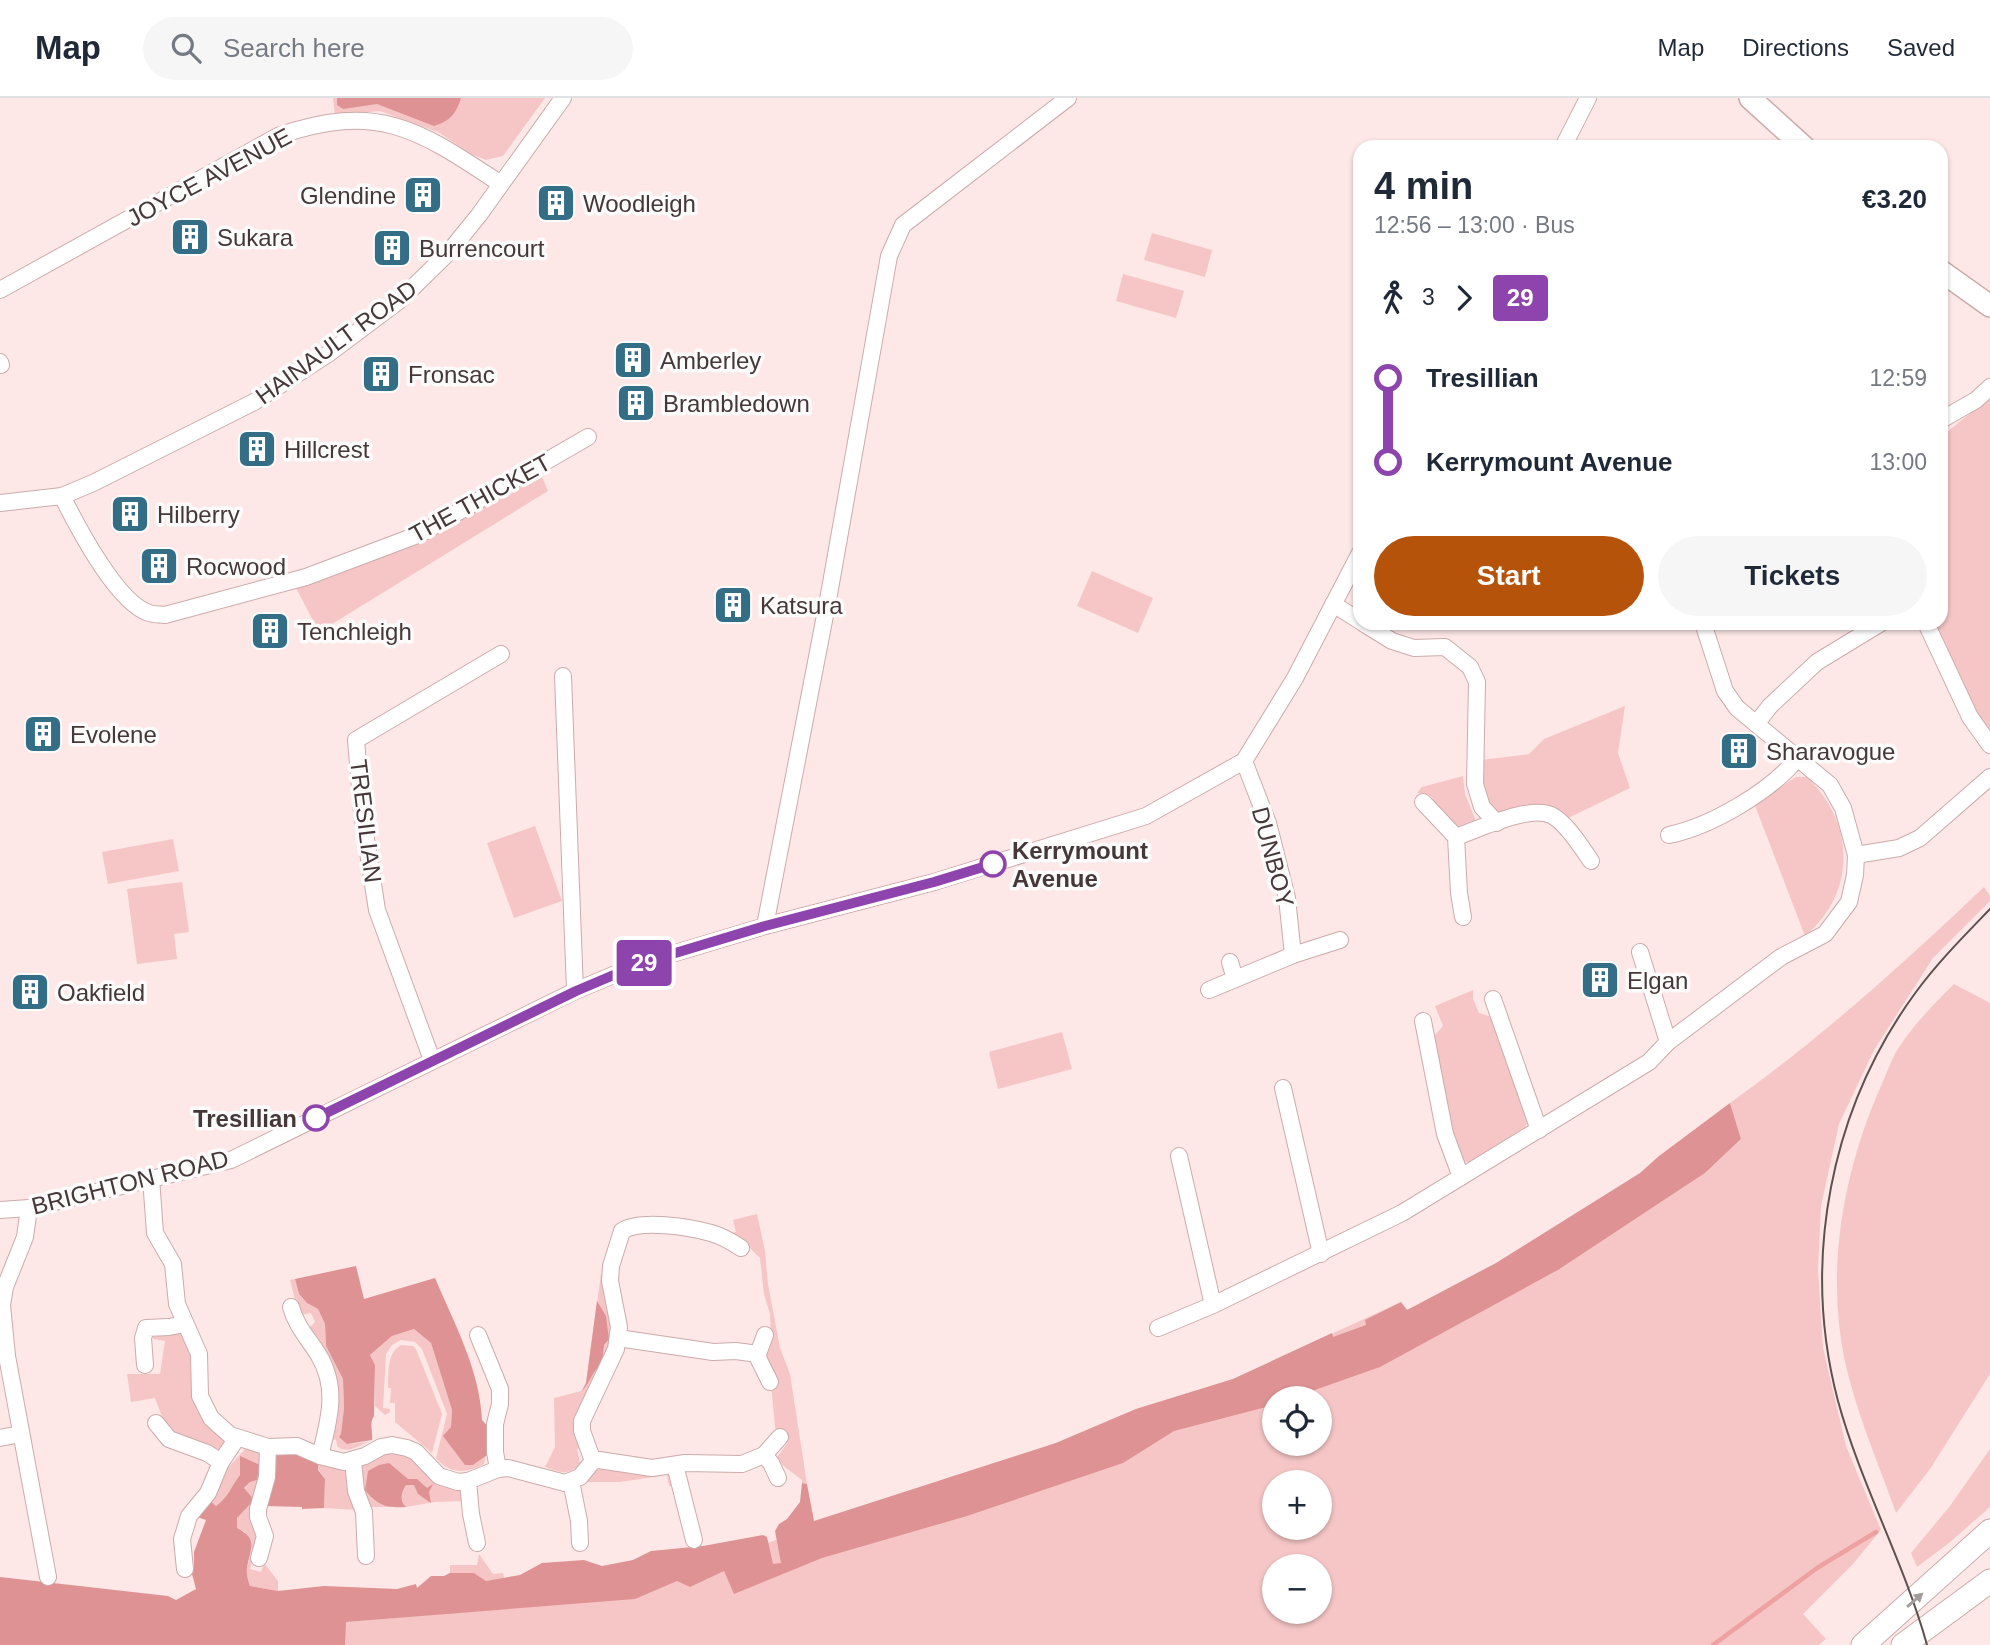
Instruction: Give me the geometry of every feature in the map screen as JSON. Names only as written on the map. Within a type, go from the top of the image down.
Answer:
[{"type":"highway","points":[[1863,1645],[1990,1531]]},
{"type":"highway","points":[[1903,1645],[1990,1581]]},
{"type":"main road","points":[[1750,98],[1796,140]]},
{"type":"main road","points":[[1948,276],[1990,306]]},
{"type":"street","name":"HAINAULT ROAD","points":[[0,503],[62,496],[93,483],[254,402],[328,354],[422,280],[464,233],[563,98]]},
{"type":"street","points":[[765,926],[831,586],[889,256],[903,225],[1068,98]]},
{"type":"street","points":[[1567,140],[1588,98]]},
{"type":"street","name":"JOYCE AVENUE","points":[[0,290],[278,136],[307,126],[366,121],[409,129],[429,138],[501,184]]},
{"type":"street","points":[[1948,416],[1976,400],[1990,387]]},
{"type":"street","name":"THE THICKET","points":[[62,496],[91,550],[125,594],[150,614],[165,615],[306,577],[420,534],[588,436]]},
{"type":"street","name":"BRIGHTON ROAD","points":[[0,1210],[29,1208],[231,1160],[432,1060],[576,991],[642,963],[765,926],[934,882],[1146,816],[1244,761],[1294,678],[1353,567]]},
{"type":"street","points":[[1334,604],[1353,616]]},
{"type":"street","points":[[1375,630],[1392,641],[1414,648],[1445,647],[1470,667],[1477,682],[1475,784],[1482,807],[1497,823]]},
{"type":"street","points":[[1158,1328],[1213,1305],[1402,1213],[1649,1062],[1668,1042],[1781,957],[1825,934],[1849,902],[1855,875],[1856,855],[1843,808],[1830,785],[1737,708],[1726,691],[1705,630]]},
{"type":"street","points":[[1756,724],[1770,706],[1817,662],[1870,630]]},
{"type":"street","points":[[1929,630],[1970,717],[1990,744]]},
{"type":"street","name":"TRESILIAN","points":[[432,1060],[377,910],[362,813],[356,740],[500,654]]},
{"type":"street","points":[[563,676],[576,991]]},
{"type":"street","points":[[1669,835],[1690,829],[1754,798],[1782,777],[1797,759]]},
{"type":"street","name":"DUNBOY","points":[[1244,761],[1268,823],[1287,898],[1293,955]]},
{"type":"street","points":[[1856,855],[1908,845],[1961,805],[1990,777]]},
{"type":"street","points":[[1423,802],[1456,837],[1463,917]]},
{"type":"street","points":[[1456,837],[1534,812],[1552,816],[1572,835],[1591,861]]},
{"type":"street","points":[[1209,990],[1293,955],[1340,940]]},
{"type":"street","points":[[1640,952],[1668,1042]]},
{"type":"street","points":[[1230,962],[1235,979]]},
{"type":"street","points":[[1493,999],[1539,1130]]},
{"type":"street","points":[[1423,1021],[1445,1134],[1461,1177]]},
{"type":"street","points":[[1283,1087],[1321,1254]]},
{"type":"street","points":[[1179,1156],[1213,1305]]},
{"type":"street","points":[[151,1178],[155,1233],[173,1264],[177,1304],[199,1354],[200,1389],[206,1410],[211,1418],[237,1438],[268,1447],[297,1446],[344,1462],[392,1445],[416,1452],[439,1476],[450,1480],[468,1481],[498,1469],[523,1470],[555,1481],[571,1482],[593,1461],[652,1468],[742,1464],[764,1455],[780,1437]]},
{"type":"street","points":[[29,1208],[25,1237],[5,1287],[2,1305],[7,1356],[48,1577]]},
{"type":"street","points":[[593,1461],[582,1431],[582,1421],[610,1366],[618,1338],[617,1312],[610,1281],[611,1266],[622,1231],[636,1225],[650,1225],[710,1232],[741,1248]]},
{"type":"street","points":[[291,1307],[301,1333],[319,1356],[332,1391],[331,1412],[320,1455]]},
{"type":"street","points":[[145,1365],[143,1338],[146,1328],[169,1328],[186,1324]]},
{"type":"street","points":[[478,1335],[500,1389],[500,1404],[495,1424],[498,1469]]},
{"type":"street","points":[[765,1335],[758,1354],[770,1382]]},
{"type":"street","points":[[618,1338],[713,1352],[758,1354]]},
{"type":"street","points":[[156,1423],[169,1439],[207,1453],[221,1462]]},
{"type":"street","points":[[0,1438],[21,1434]]},
{"type":"street","points":[[185,1569],[183,1533],[189,1516],[208,1493],[221,1462],[237,1438]]},
{"type":"street","points":[[259,1558],[265,1536],[258,1509],[267,1477],[268,1447]]},
{"type":"street","points":[[764,1455],[778,1478]]},
{"type":"street","points":[[353,1461],[356,1491],[364,1512],[366,1556]]},
{"type":"street","points":[[675,1465],[694,1540]]},
{"type":"street","points":[[468,1481],[477,1543]]},
{"type":"street","points":[[571,1482],[579,1521],[580,1544]]},
{"type":"shaded area","points":[[333,98],[545,98],[503,156],[486,160],[471,154],[438,132],[380,111],[335,115]]},
{"type":"shaded area","points":[[337,98],[461,98],[452,116],[434,126],[377,104],[343,109],[337,105]]},
{"type":"shaded area","points":[[1152,233],[1212,250],[1205,277],[1144,260]]},
{"type":"shaded area","points":[[1123,274],[1184,291],[1176,318],[1116,301]]},
{"type":"shaded area","points":[[1990,399],[1990,735],[1973,713],[1935,630],[1948,630],[1948,431]]},
{"type":"shaded area","points":[[541,474],[548,491],[319,632],[295,586],[390,553]]},
{"type":"shaded area","points":[[1092,571],[1153,598],[1138,633],[1077,606]]},
{"type":"shaded area","points":[[1625,706],[1618,753],[1630,788],[1562,821],[1552,813],[1505,822],[1484,802],[1481,760],[1529,754],[1544,739]]},
{"type":"shaded area","points":[[1463,776],[1465,794],[1476,821],[1468,839],[1435,804],[1431,796],[1417,793],[1422,787]]},
{"type":"shaded area","points":[[1796,777],[1807,777],[1823,795],[1841,836],[1843,857],[1841,878],[1834,899],[1822,918],[1805,936],[1754,803]]},
{"type":"shaded area","points":[[535,826],[562,901],[514,918],[487,843]]},
{"type":"shaded area","points":[[173,839],[179,871],[108,884],[102,852]]},
{"type":"shaded area","points":[[182,882],[189,932],[174,934],[177,959],[137,964],[127,889]]},
{"type":"shaded area","points":[[1984,887],[1990,901],[1933,958],[1874,1050],[1839,1124],[1821,1206],[1818,1269],[1823,1348],[1846,1446],[1881,1530],[1852,1565],[1803,1614],[1826,1639],[1819,1645],[345,1645],[345,1622],[441,1614],[640,1589],[950,1477],[1056,1443],[1136,1409],[1233,1379],[1399,1303],[1440,1334],[1558,1270],[1705,1173],[1741,1139],[1730,1103],[1829,1026]]},
{"type":"shaded area","points":[[1954,984],[1990,1003],[1990,1374],[1930,1469],[1896,1513],[1861,1416],[1844,1357],[1839,1323],[1838,1253],[1848,1184],[1857,1151],[1890,1065],[1909,1033]]},
{"type":"shaded area","points":[[1473,990],[1473,999],[1479,1013],[1492,1017],[1527,1123],[1523,1131],[1470,1163],[1463,1161],[1451,1137],[1433,1037],[1443,1026],[1435,1006]]},
{"type":"shaded area","points":[[1062,1032],[1072,1069],[998,1089],[989,1052]]},
{"type":"shaded area","points":[[1730,1103],[1741,1139],[1705,1173],[1558,1270],[1380,1367],[1326,1386],[1262,1386],[1262,1408],[1174,1431],[1123,1463],[967,1516],[822,1558],[734,1594],[724,1571],[690,1587],[677,1581],[635,1599],[346,1622],[345,1645],[0,1645],[0,1577],[168,1596],[176,1600],[196,1589],[191,1570],[194,1569],[194,1552],[206,1520],[197,1517],[209,1500],[216,1506],[226,1496],[240,1475],[240,1456],[260,1465],[257,1480],[244,1488],[254,1500],[237,1518],[237,1528],[251,1540],[247,1570],[250,1586],[278,1591],[324,1586],[397,1589],[416,1584],[417,1588],[431,1576],[450,1573],[474,1573],[486,1581],[520,1575],[542,1563],[584,1560],[602,1566],[633,1560],[651,1551],[703,1546],[763,1535],[767,1537],[773,1564],[781,1563],[775,1531],[800,1502],[802,1483],[807,1484],[814,1521],[1056,1443],[1136,1409],[1233,1379],[1332,1333],[1333,1337],[1366,1325],[1365,1320],[1401,1302],[1407,1310],[1496,1263],[1640,1173]]},
{"type":"shaded area","points":[[757,1214],[780,1348],[790,1374],[807,1484],[802,1483],[802,1480],[777,1461],[788,1442],[777,1433],[775,1427],[771,1383],[777,1378],[764,1356],[771,1337],[770,1314],[764,1294],[760,1258],[749,1247],[726,1234],[736,1232],[733,1220]]},
{"type":"shaded area","points":[[356,1266],[364,1299],[435,1278],[465,1347],[476,1383],[482,1420],[489,1428],[490,1453],[473,1465],[465,1465],[443,1436],[451,1427],[452,1410],[431,1343],[414,1329],[392,1336],[370,1355],[375,1365],[372,1440],[347,1444],[339,1437],[344,1408],[343,1379],[326,1346],[325,1324],[318,1309],[307,1303],[299,1294],[295,1279]]},
{"type":"shaded area","points":[[601,1274],[605,1274],[612,1338],[580,1448],[577,1449],[580,1463],[568,1472],[560,1472],[545,1467],[555,1447],[554,1398],[581,1391],[586,1383]]},
{"type":"shaded area","points":[[295,1279],[299,1294],[307,1303],[318,1309],[325,1324],[326,1346],[343,1379],[341,1434],[347,1444],[369,1442],[349,1450],[341,1449],[336,1440],[332,1439],[337,1417],[338,1392],[309,1328],[315,1322],[311,1313],[301,1315],[296,1304],[290,1280]]},
{"type":"shaded area","points":[[597,1301],[606,1316],[609,1339],[604,1345],[602,1364],[582,1391],[586,1383]]},
{"type":"shaded area","points":[[414,1329],[431,1343],[452,1410],[451,1427],[473,1465],[486,1456],[484,1464],[458,1471],[446,1467],[436,1458],[447,1414],[422,1349],[415,1342],[401,1340],[392,1345],[386,1354],[383,1408],[390,1409],[390,1412],[385,1415],[375,1406],[375,1365],[370,1355],[392,1336]]},
{"type":"shaded area","points":[[183,1334],[227,1442],[221,1450],[177,1438],[164,1422],[155,1398],[131,1402],[127,1374],[160,1374],[165,1341],[153,1337]]},
{"type":"shaded area","points":[[401,1345],[413,1346],[416,1349],[442,1414],[432,1453],[395,1422],[395,1403],[390,1403],[391,1388],[388,1388],[389,1370],[393,1353]]},
{"type":"shaded area","points":[[246,1448],[261,1453],[259,1539],[250,1569],[261,1572],[265,1564],[278,1581],[278,1591],[250,1586],[246,1572],[252,1549],[245,1532],[237,1528],[237,1522],[241,1497],[250,1482],[240,1475],[220,1503],[216,1506],[209,1500],[225,1471]]},
{"type":"shaded area","points":[[1990,1449],[1990,1507],[1917,1567],[1911,1553],[1950,1506]]},
{"type":"shaded area","points":[[292,1451],[318,1463],[318,1470],[325,1479],[324,1508],[265,1506],[275,1455]]},
{"type":"shaded area","points":[[393,1452],[409,1456],[458,1488],[464,1501],[406,1507],[370,1507],[365,1499],[360,1465],[376,1456]]},
{"type":"shaded area","points":[[318,1463],[347,1470],[358,1510],[324,1508],[325,1479],[318,1469]]},
{"type":"shaded area","points":[[389,1463],[408,1479],[417,1479],[427,1488],[433,1484],[429,1492],[431,1503],[418,1494],[414,1485],[406,1485],[403,1491],[402,1499],[406,1507],[383,1505],[374,1500],[365,1490],[368,1471]]},
{"type":"shaded area","points":[[603,1468],[667,1474],[672,1486],[669,1486],[667,1475],[620,1482],[584,1482],[595,1471]]},
{"type":"shaded area","points":[[479,1554],[493,1574],[503,1573],[504,1578],[486,1581],[474,1573],[450,1573],[450,1565],[477,1565]]},
{"type":"waterway","points":[[1713,1645],[1817,1568],[1876,1532]]},
{"type":"tram line","points":[[1927,1645],[1907,1584],[1858,1463],[1838,1401],[1827,1348],[1822,1294],[1824,1241],[1831,1188],[1844,1136],[1862,1086],[1886,1037],[1924,981],[1990,909]]},
{"type":"bus line","name":"29","points":[[316,1118],[576,991],[642,963],[765,926],[993,864]]},
{"type":"place","name":"Glendine","points":[[423,195]]},
{"type":"place","name":"Woodleigh","points":[[556,203]]},
{"type":"place","name":"Sukara","points":[[190,237]]},
{"type":"place","name":"Burrencourt","points":[[392,248]]},
{"type":"place","name":"Amberley","points":[[633,360]]},
{"type":"place","name":"Fronsac","points":[[381,374]]},
{"type":"place","name":"Brambledown","points":[[636,403]]},
{"type":"place","name":"Hillcrest","points":[[257,449]]},
{"type":"place","name":"Hilberry","points":[[130,514]]},
{"type":"place","name":"Rocwood","points":[[159,566]]},
{"type":"place","name":"Katsura","points":[[733,605]]},
{"type":"place","name":"Tenchleigh","points":[[270,631]]},
{"type":"place","name":"Evolene","points":[[43,734]]},
{"type":"place","name":"Sharavogue","points":[[1739,751]]},
{"type":"place","name":"Kerrymount Avenue","points":[[993,864]]},
{"type":"place","name":"Elgan","points":[[1600,980]]},
{"type":"place","name":"Oakfield","points":[[30,992]]},
{"type":"place","name":"Tresillian","points":[[316,1118]]}]
